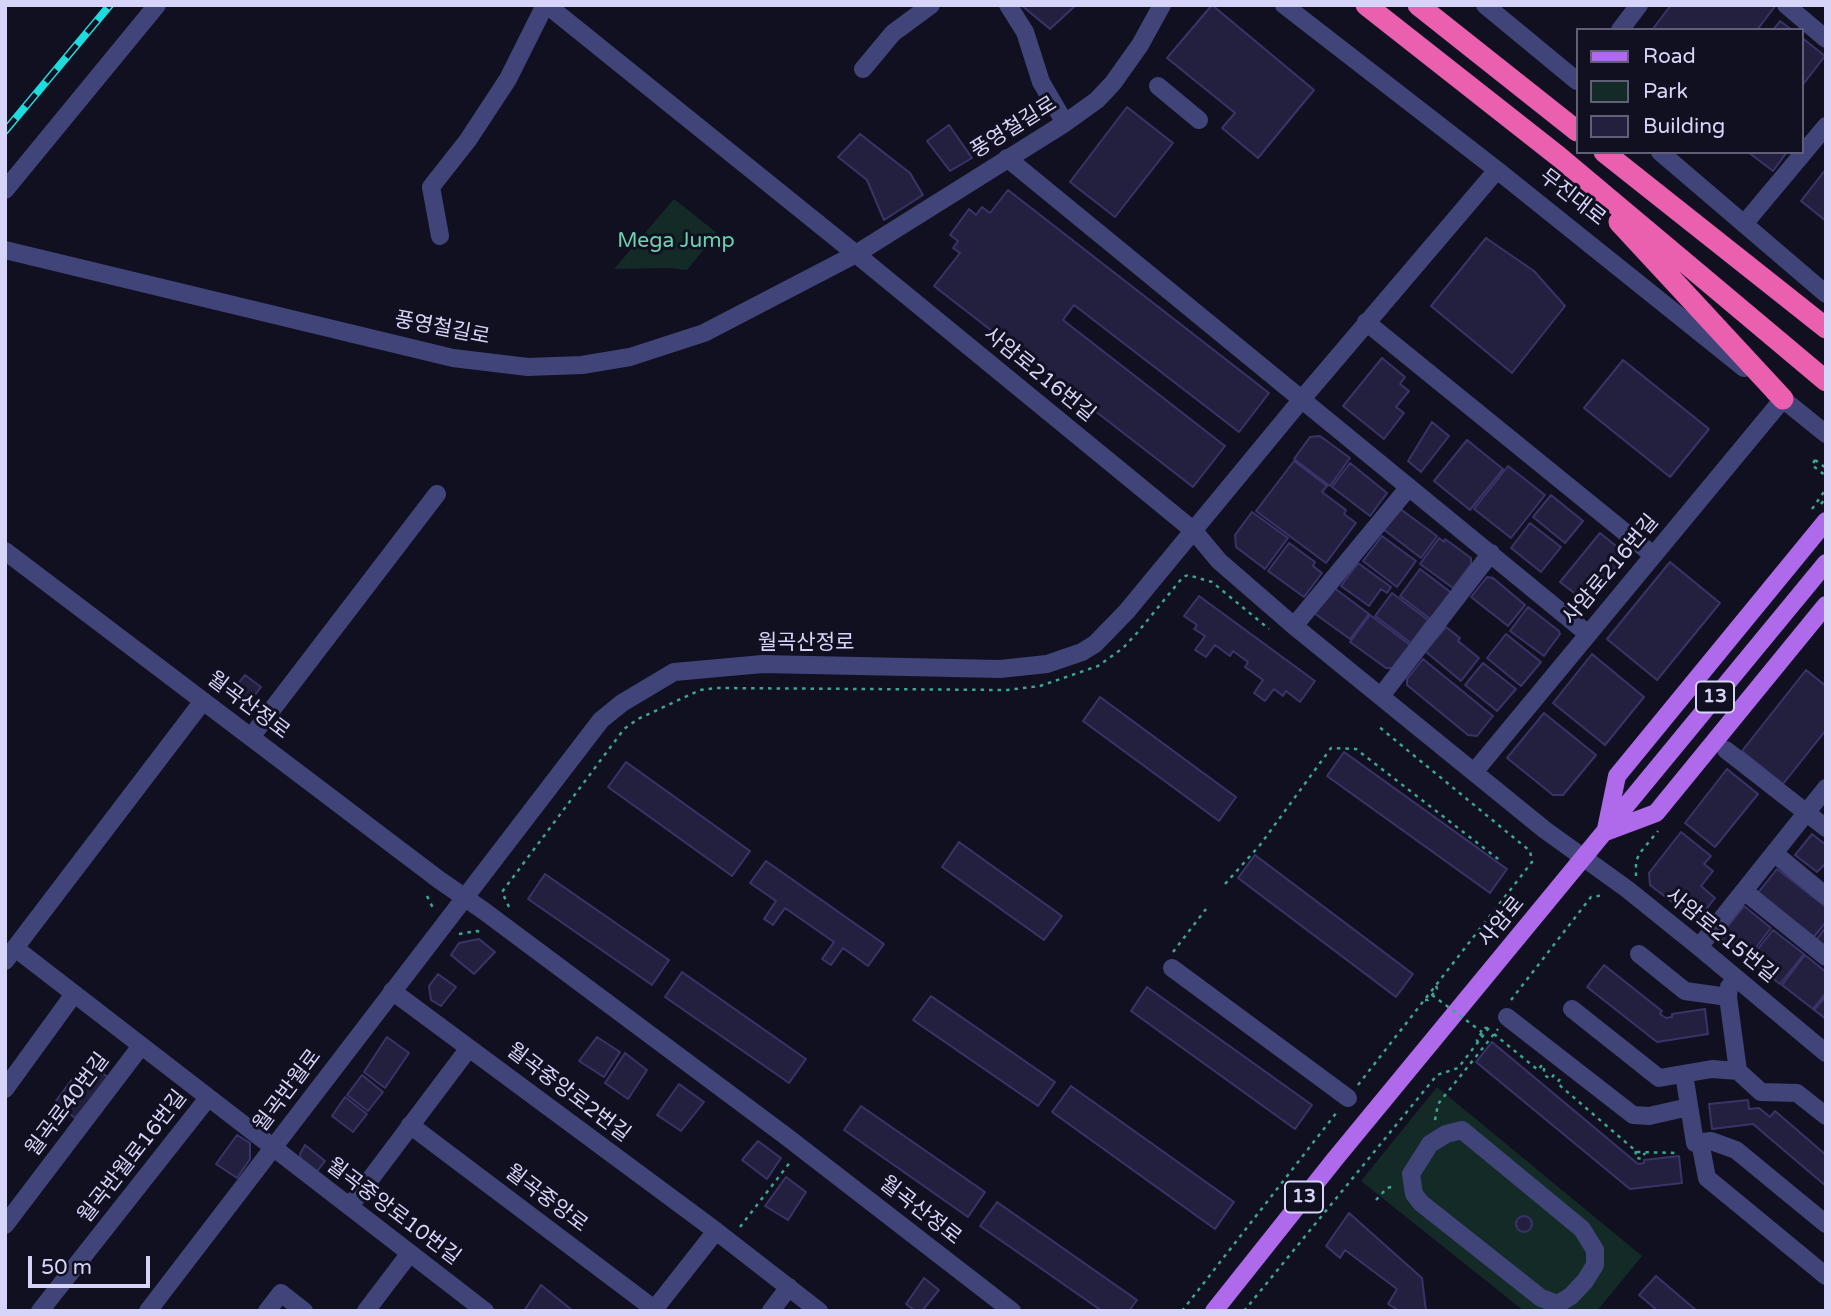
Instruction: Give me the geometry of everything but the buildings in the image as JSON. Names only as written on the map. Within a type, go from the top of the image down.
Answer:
[{"type":"highway","name":"무진대로","points":[[1366,5],[1558,156],[1826,382]]},
{"type":"highway","points":[[1418,5],[1576,130]]},
{"type":"highway","points":[[1607,154],[1826,328]]},
{"type":"highway","points":[[1558,156],[1783,399]]},
{"type":"main road","points":[[1605,832],[1617,776],[1821,517]]},
{"type":"main road","name":"사암로","points":[[1214,1311],[1335,1159],[1826,563]]},
{"type":"main road","points":[[1605,832],[1656,813],[1826,606]]},
{"type":"street","points":[[5,190],[158,5]]},
{"type":"street","points":[[440,236],[431,187],[468,140],[508,79],[546,5],[856,254]]},
{"type":"street","points":[[863,69],[893,33],[931,5]]},
{"type":"street","points":[[1008,5],[1025,32],[1041,82],[1065,123]]},
{"type":"street","name":"풍영철길로","points":[[5,250],[453,358],[528,367],[582,365],[630,357],[704,333],[856,254],[1065,123],[1097,100],[1113,83],[1140,46],[1162,5]]},
{"type":"street","name":"무진대로","points":[[1284,5],[1497,170],[1826,434]]},
{"type":"street","points":[[1485,5],[1576,80]]},
{"type":"street","points":[[1622,28],[1639,5]]},
{"type":"street","points":[[1786,5],[1826,39]]},
{"type":"street","points":[[1158,86],[1199,120]]},
{"type":"street","points":[[1803,154],[1826,126]]},
{"type":"street","points":[[1662,154],[1826,294]]},
{"type":"street","points":[[1744,225],[1803,154]]},
{"type":"street","points":[[1007,158],[1588,634]]},
{"type":"street","points":[[1194,531],[1366,322],[1497,170]]},
{"type":"street","name":"사암로216번길","points":[[856,254],[1194,531],[1219,561],[1294,626],[1545,830],[1584,858]]},
{"type":"street","points":[[1366,322],[1653,555]]},
{"type":"street","name":"사암로216번길","points":[[1475,771],[1783,399]]},
{"type":"street","points":[[1294,626],[1409,487]]},
{"type":"street","points":[[251,737],[437,494]]},
{"type":"street","name":"월곡산정로","points":[[463,898],[601,720],[622,703],[674,672],[763,664],[1000,669],[1024,668],[1061,661],[1082,652],[1108,632],[1194,531]]},
{"type":"street","name":"월곡산정로","points":[[5,551],[463,898],[492,916],[801,1148],[1012,1311]]},
{"type":"street","points":[[1381,696],[1490,553]]},
{"type":"street","points":[[10,955],[203,701]]},
{"type":"street","points":[[1726,750],[1826,828]]},
{"type":"street","points":[[1699,947],[1826,789]]},
{"type":"street","points":[[1774,853],[1826,896]]},
{"type":"street","name":"사암로215번길","points":[[1584,858],[1699,947],[1826,1053]]},
{"type":"street","points":[[1744,891],[1826,957]]},
{"type":"street","name":"월곡반월로","points":[[148,1311],[463,898]]},
{"type":"street","points":[[1639,954],[1685,991],[1728,997]]},
{"type":"street","name":"월곡반월로16번길","points":[[10,955],[74,994],[274,1149]]},
{"type":"street","points":[[1172,960],[1348,1098]]},
{"type":"street","points":[[1731,973],[1728,997],[1738,1071]]},
{"type":"street","name":"월곡중앙로2번길","points":[[392,991],[723,1236],[819,1311]]},
{"type":"street","points":[[5,1089],[74,994]]},
{"type":"street","points":[[1572,1009],[1659,1078],[1712,1069],[1738,1071],[1762,1092],[1797,1093],[1826,1116]]},
{"type":"street","points":[[1503,1013],[1633,1115],[1649,1116],[1689,1107]]},
{"type":"street","name":"월곡로40번길","points":[[5,1225],[141,1046]]},
{"type":"street","points":[[349,1206],[468,1048]]},
{"type":"street","points":[[1684,1074],[1695,1143],[1711,1140],[1737,1150],[1826,1224]]},
{"type":"street","name":"월곡반월로16번길","points":[[40,1311],[208,1098]]},
{"type":"street","name":"월곡중앙로","points":[[410,1125],[654,1310],[723,1236]]},
{"type":"street","points":[[1462,1130],[1582,1228],[1595,1250],[1595,1265],[1585,1281],[1570,1296],[1558,1304],[1541,1298],[1421,1203],[1414,1194],[1411,1174],[1430,1144],[1436,1140],[1462,1130]]},
{"type":"street","points":[[1700,1142],[1707,1178],[1826,1276]]},
{"type":"street","name":"월곡중앙로10번길","points":[[274,1149],[485,1311]]},
{"type":"street","points":[[366,1311],[410,1253]]},
{"type":"street","points":[[771,1311],[789,1287]]},
{"type":"street","points":[[267,1311],[281,1293],[304,1311]]},
{"type":"path","points":[[1826,468],[1815,460],[1812,465],[1826,476]]},
{"type":"path","points":[[1821,517],[1812,509],[1826,489]]},
{"type":"path","points":[[509,907],[502,892],[624,729],[638,719],[701,690],[1007,690],[1041,686],[1098,666],[1123,648],[1183,577],[1188,575],[1212,582],[1272,632]]},
{"type":"path","points":[[1182,1311],[1532,862],[1530,851],[1378,726]]},
{"type":"path","points":[[1225,884],[1265,838],[1331,748],[1356,749],[1503,862]]},
{"type":"path","points":[[1244,1311],[1437,1075],[1458,1068],[1591,897],[1612,894]]},
{"type":"path","points":[[427,896],[433,908],[429,916]]},
{"type":"path","points":[[1172,960],[1206,909]]},
{"type":"path","points":[[456,938],[460,932],[477,931],[489,935]]},
{"type":"path","points":[[1424,1000],[1428,1000],[1437,989],[1436,985]]},
{"type":"path","points":[[1432,995],[1482,1032]]},
{"type":"path","points":[[1478,1043],[1482,1032],[1489,1028]]},
{"type":"path","points":[[1494,1034],[1538,1070],[1545,1061],[1547,1063],[1544,1075],[1551,1079]]},
{"type":"path","points":[[1436,1140],[1433,1125],[1438,1104],[1472,1062]]},
{"type":"path","points":[[1556,1070],[1562,1075],[1557,1083],[1636,1151],[1679,1153]]},
{"type":"path","points":[[723,1236],[801,1148]]},
{"type":"path","points":[[1636,1151],[1635,1157],[1641,1159],[1645,1153]]},
{"type":"path","points":[[1376,1200],[1387,1188],[1413,1184]]},
{"type":"green space","name":"Mega Jump","points":[[674,199],[717,233],[687,270],[614,269]]},
{"type":"green space","points":[[1437,1087],[1642,1256],[1597,1311],[1524,1311],[1361,1181]]},
{"type":"railway","points":[[5,131],[110,5]]}]
